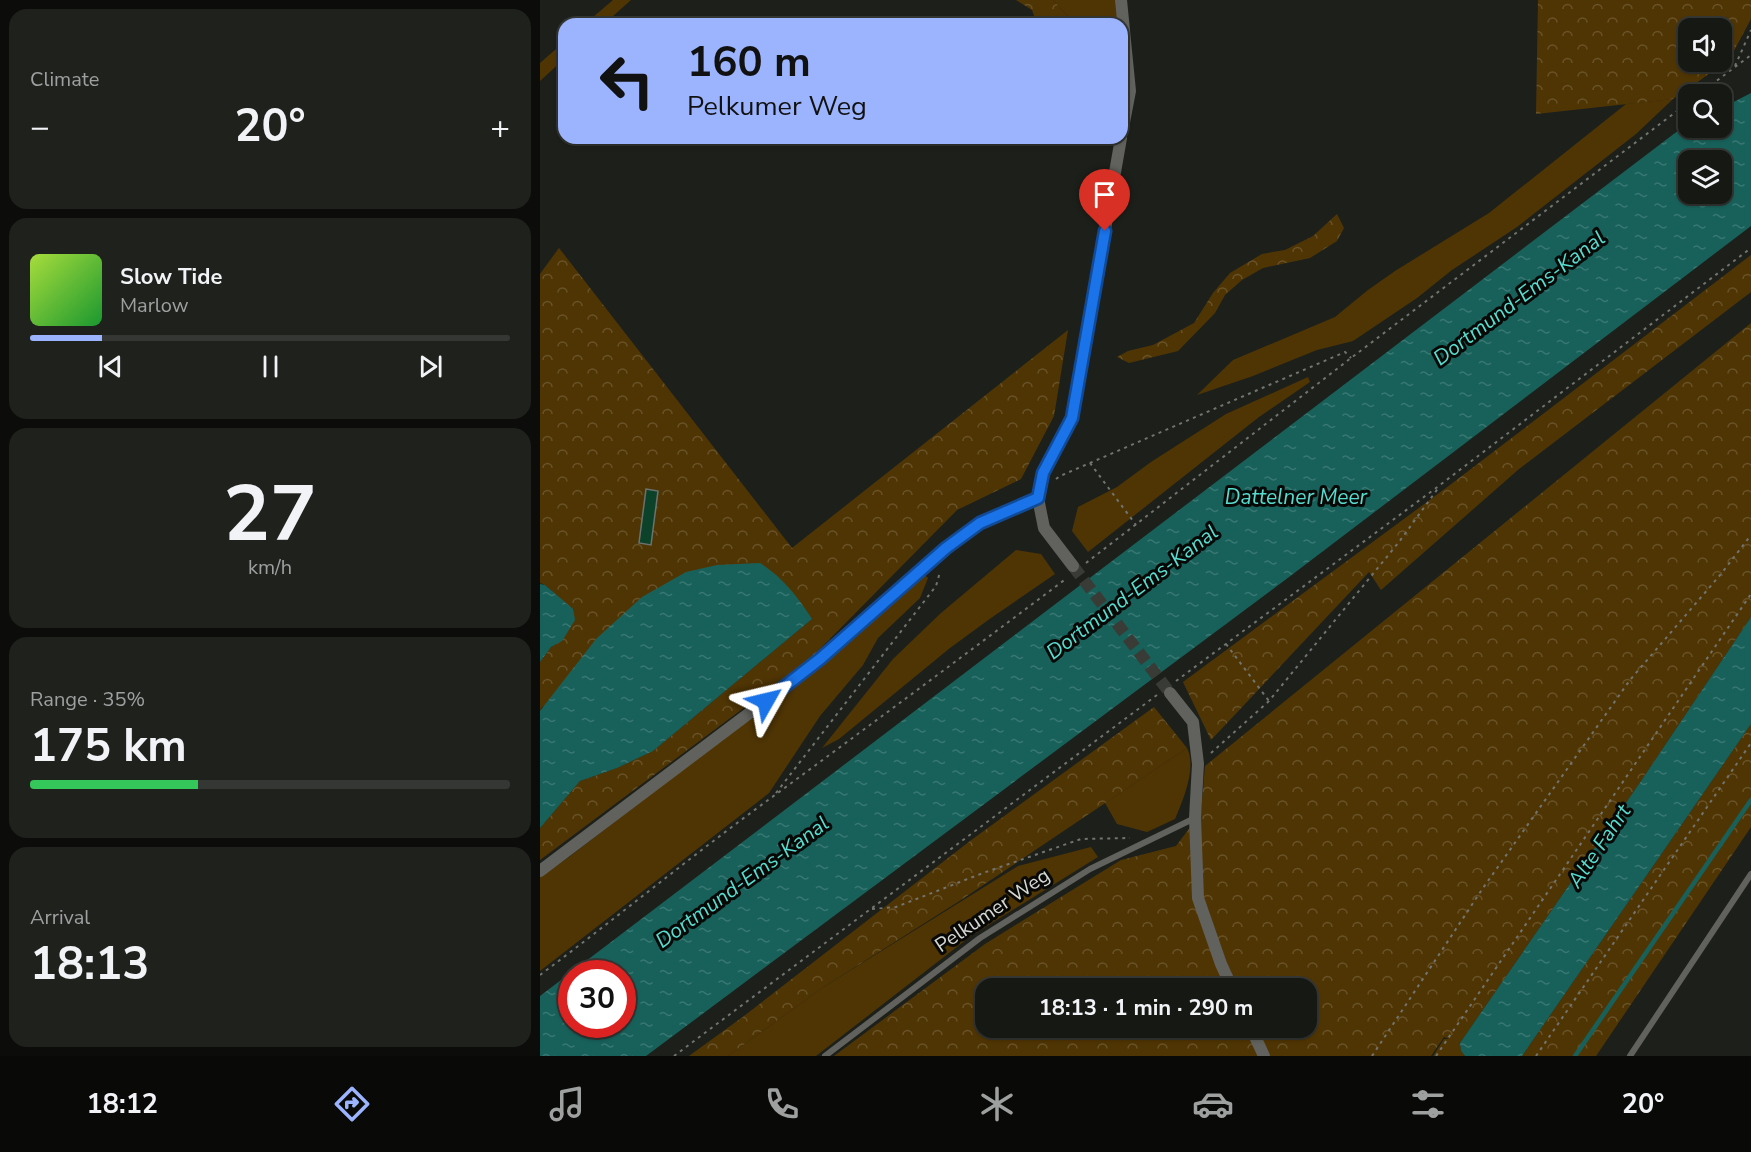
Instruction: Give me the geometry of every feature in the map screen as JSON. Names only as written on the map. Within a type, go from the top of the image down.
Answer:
[{"type":"street","points":[[1121,0],[1123,18]]},
{"type":"street","points":[[1128,71],[1130,91],[1128,102]]},
{"type":"street","points":[[1077,568],[1044,528],[1038,498],[1043,473],[1072,418],[1120,144]]},
{"type":"street","points":[[540,871],[820,659],[946,548],[980,523],[1038,498]]},
{"type":"street","points":[[1167,690],[1193,722],[1198,764],[1195,818],[1198,898],[1227,978]]},
{"type":"street","points":[[1256,1038],[1264,1056]]},
{"type":"lane","name":"Pelkumer Weg","points":[[825,1056],[980,938],[1089,869],[1195,818]]},
{"type":"lane","points":[[1630,1056],[1751,874]]},
{"type":"path","points":[[1734,68],[1751,30]]},
{"type":"path","points":[[1712,84],[1751,55]]},
{"type":"path","points":[[540,975],[608,925],[774,795],[831,755],[1136,525],[1351,358],[1678,110]]},
{"type":"path","points":[[674,1056],[1167,690],[1751,248]]},
{"type":"path","points":[[1038,498],[1060,476],[1345,352],[1351,358]]},
{"type":"path","points":[[1090,463],[1136,525]]},
{"type":"path","points":[[1198,764],[1269,701],[1399,542],[1440,485]]},
{"type":"path","points":[[1372,1056],[1483,888],[1630,680],[1751,535]]},
{"type":"path","points":[[774,795],[936,586],[946,548]]},
{"type":"path","points":[[1436,1056],[1751,594]]},
{"type":"path","points":[[1226,644],[1269,701]]},
{"type":"path","points":[[1536,1056],[1751,743]]},
{"type":"path","points":[[869,909],[896,907],[983,873],[1081,839],[1154,837]]},
{"type":"green space","points":[[613,0],[631,0],[611,18],[592,18]]},
{"type":"green space","points":[[1016,0],[1053,0],[1070,18],[1035,18],[1032,10]]},
{"type":"green space","points":[[1053,0],[1116,0],[1118,18],[1070,18]]},
{"type":"green space","points":[[1538,0],[1751,0],[1751,19],[1732,54],[1732,18],[1678,18],[1678,72],[1712,72],[1695,84],[1678,84],[1678,96],[1673,99],[1536,114]]},
{"type":"green space","points":[[558,47],[558,64],[540,81],[540,63]]},
{"type":"green space","points":[[1673,99],[1636,134],[1517,227],[1353,341],[1317,350],[1253,376],[1197,395],[1233,360],[1335,317],[1395,271],[1489,213],[1626,104]]},
{"type":"green space","points":[[1337,214],[1344,228],[1337,241],[1310,258],[1263,268],[1242,280],[1225,295],[1215,313],[1178,351],[1129,363],[1117,357],[1128,351],[1153,345],[1194,323],[1213,293],[1230,273],[1262,254],[1285,250],[1313,236]]},
{"type":"green space","points":[[559,248],[792,548],[1068,330],[1054,416],[1021,479],[957,510],[812,657],[540,860],[540,828],[580,781],[617,768],[653,751],[812,619],[542,707],[540,711],[540,662],[551,647],[562,640],[567,604],[540,583],[540,274]]},
{"type":"green space","points":[[1751,255],[1751,292],[1519,469],[1381,590],[1369,572],[1211,740],[1183,682],[1450,485]]},
{"type":"green space","points":[[1751,323],[1751,617],[1460,1043],[1444,1037],[1431,1056],[834,1056],[985,944],[1121,860],[1176,846],[1201,813],[1205,766]]},
{"type":"green space","points":[[1308,377],[1310,382],[1259,417],[1088,552],[1072,531],[1078,507],[1117,487],[1151,462],[1226,414]]},
{"type":"green space","points":[[1016,550],[1041,554],[1055,574],[950,648],[839,739],[822,748],[893,659],[941,613]]},
{"type":"green space","points":[[924,574],[928,578],[920,598],[878,638],[863,665],[820,716],[769,793],[540,971],[540,877],[820,664]]},
{"type":"green space","points":[[1154,707],[1187,748],[961,900],[822,988],[728,1056],[689,1056],[970,841]]},
{"type":"green space","points":[[1751,724],[1751,827],[1596,1056],[1522,1056]]},
{"type":"green space","points":[[1187,748],[1190,756],[1190,774],[1175,819],[1147,832],[1117,824],[1105,803]]},
{"type":"green space","points":[[1091,847],[1098,857],[971,936],[816,1056],[728,1056],[822,988],[1018,866]]},
{"type":"green space","points":[[1444,1039],[1454,1039],[1460,1043],[1461,1051],[1465,1056],[1433,1056]]},
{"type":"water","name":"Dattelner Meer","points":[[1751,93],[1751,226],[1289,577],[646,1056],[540,1056],[540,996],[558,982],[558,1038],[636,1038],[636,960],[587,960],[1678,131],[1678,138],[1732,138],[1732,103]]},
{"type":"water","points":[[760,563],[789,588],[812,619],[653,751],[617,768],[580,781],[540,828],[540,711],[596,639],[642,597],[686,572],[717,565]]},
{"type":"water","points":[[540,584],[545,585],[573,609],[575,620],[562,641],[551,647],[540,662]]},
{"type":"water","name":"Alte Fahrt","points":[[1751,617],[1751,724],[1522,1056],[1465,1056],[1461,1051],[1460,1043]]},
{"type":"building","points":[[646,489],[658,491],[651,545],[639,543]]},
{"type":"waterway","points":[[1575,1056],[1751,800]]},
{"type":"tunnel","points":[[1073,566],[1170,693]]},
{"type":"route","points":[[766,701],[820,659],[946,548],[980,523],[1038,498],[1043,473],[1072,418],[1105,231]]},
{"type":"water label","name":"Dortmund-Ems-Kanal","points":[[1519,298]]},
{"type":"water label","name":"Dortmund-Ems-Kanal","points":[[1132,592]]},
{"type":"water label","name":"Dortmund-Ems-Kanal","points":[[742,882]]}]
